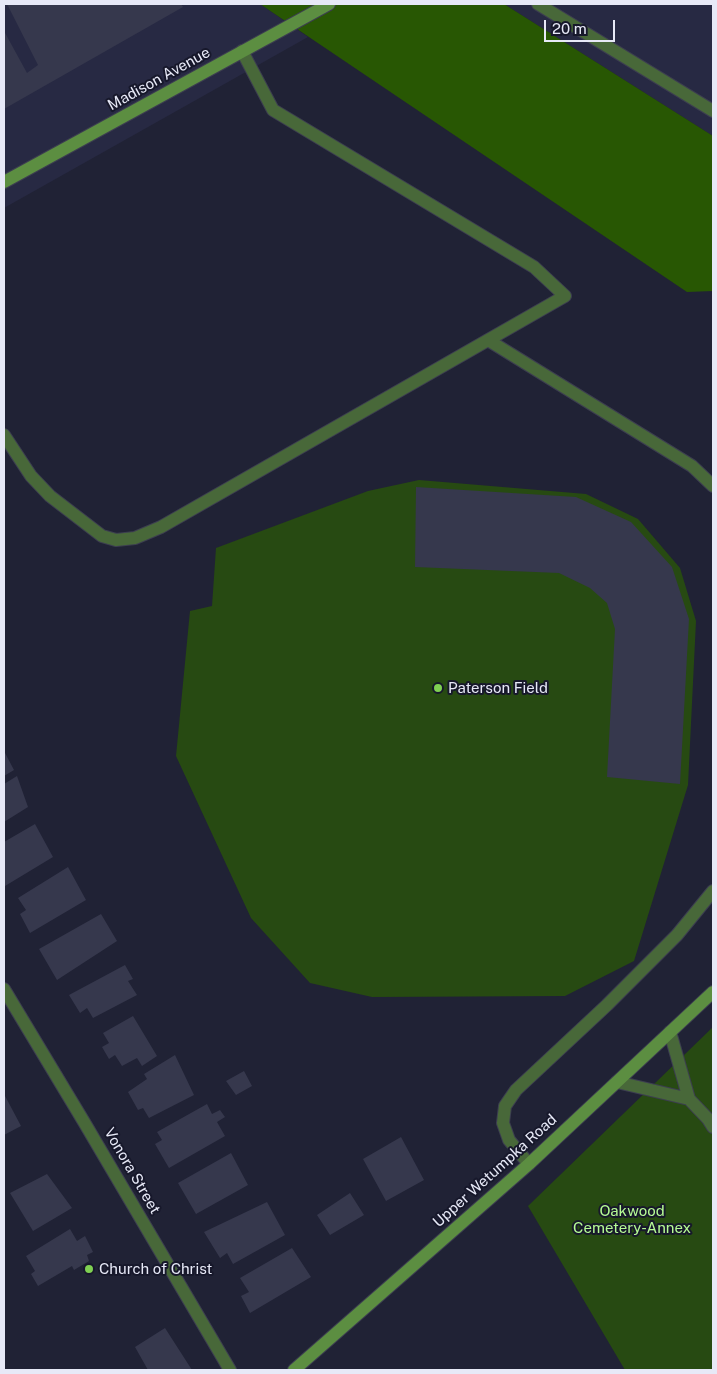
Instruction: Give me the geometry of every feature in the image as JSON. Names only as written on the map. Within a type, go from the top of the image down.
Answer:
[{"type":"main road","name":"Madison Avenue","points":[[4,182],[329,4]]},
{"type":"main road","name":"Upper Wetumpka Road","points":[[294,1370],[528,1164],[713,992]]},
{"type":"street","points":[[538,4],[713,111]]},
{"type":"street","points":[[4,435],[31,476],[50,496],[102,536],[116,540],[136,538],[161,527],[566,296],[534,267],[273,110],[242,51]]},
{"type":"street","points":[[488,340],[692,466],[713,486]]},
{"type":"street","points":[[528,1164],[509,1140],[502,1123],[505,1106],[516,1090],[607,1005],[677,935],[713,891]]},
{"type":"street","name":"Vonora Street","points":[[4,990],[230,1370]]},
{"type":"street","points":[[670,1032],[689,1099],[713,1127]]},
{"type":"street","points":[[617,1082],[689,1099]]},
{"type":"shaded area","points":[[4,4],[260,4],[308,37],[4,208]]},
{"type":"shaded area","points":[[504,4],[713,4],[713,136]]},
{"type":"green space","points":[[260,4],[504,4],[713,136],[713,291],[687,292]]},
{"type":"green space","name":"Paterson Field","points":[[419,480],[586,494],[638,519],[680,568],[696,621],[688,785],[634,961],[565,996],[372,997],[310,983],[251,918],[176,756],[190,611],[212,606],[216,548],[368,491]]},
{"type":"green space","name":"Oakwood Cemetery-Annex","points":[[713,1027],[713,1370],[625,1370],[528,1206]]},
{"type":"building","points":[[7,4],[181,4],[183,7],[4,109],[4,31],[27,73],[38,65]]},
{"type":"building","points":[[416,487],[576,497],[631,522],[672,567],[689,619],[680,784],[607,777],[615,629],[607,603],[590,588],[559,573],[415,567]]},
{"type":"building","points":[[4,751],[14,770],[4,776]]},
{"type":"building","points":[[17,776],[28,807],[4,822],[4,784]]},
{"type":"building","points":[[35,824],[53,857],[5,886],[4,842]]},
{"type":"building","points":[[68,867],[86,900],[30,933],[20,914],[26,910],[18,898]]},
{"type":"building","points":[[101,914],[117,941],[57,980],[39,949]]},
{"type":"building","points":[[125,965],[133,979],[128,981],[137,995],[93,1018],[87,1008],[80,1013],[69,995]]},
{"type":"building","points":[[133,1016],[157,1056],[142,1066],[137,1058],[122,1066],[115,1055],[109,1059],[102,1047],[109,1043],[103,1033]]},
{"type":"building","points":[[175,1055],[194,1095],[149,1118],[143,1108],[138,1110],[128,1092],[147,1079],[144,1074]]},
{"type":"building","points":[[244,1071],[252,1086],[236,1095],[226,1081]]},
{"type":"building","points":[[4,1094],[21,1126],[4,1135]]},
{"type":"building","points":[[207,1104],[212,1114],[220,1110],[225,1117],[217,1122],[225,1136],[169,1168],[155,1144],[162,1140],[157,1132]]},
{"type":"building","points":[[401,1137],[424,1180],[386,1201],[363,1159]]},
{"type":"building","points":[[231,1153],[248,1185],[196,1214],[178,1183]]},
{"type":"building","points":[[47,1174],[72,1208],[33,1231],[10,1193]]},
{"type":"building","points":[[350,1193],[364,1215],[330,1235],[317,1215]]},
{"type":"building","points":[[267,1202],[285,1235],[233,1264],[227,1253],[220,1258],[204,1232]]},
{"type":"building","points":[[70,1229],[77,1241],[85,1236],[93,1252],[87,1255],[89,1261],[74,1270],[72,1266],[38,1286],[31,1274],[35,1271],[26,1256]]},
{"type":"building","points":[[292,1248],[311,1277],[250,1313],[241,1296],[249,1292],[240,1278]]},
{"type":"building","points":[[165,1328],[192,1370],[148,1370],[135,1347]]},
{"type":"place","name":"Paterson Field","points":[[438,688]]},
{"type":"place","name":"Church of Christ","points":[[89,1269]]}]
